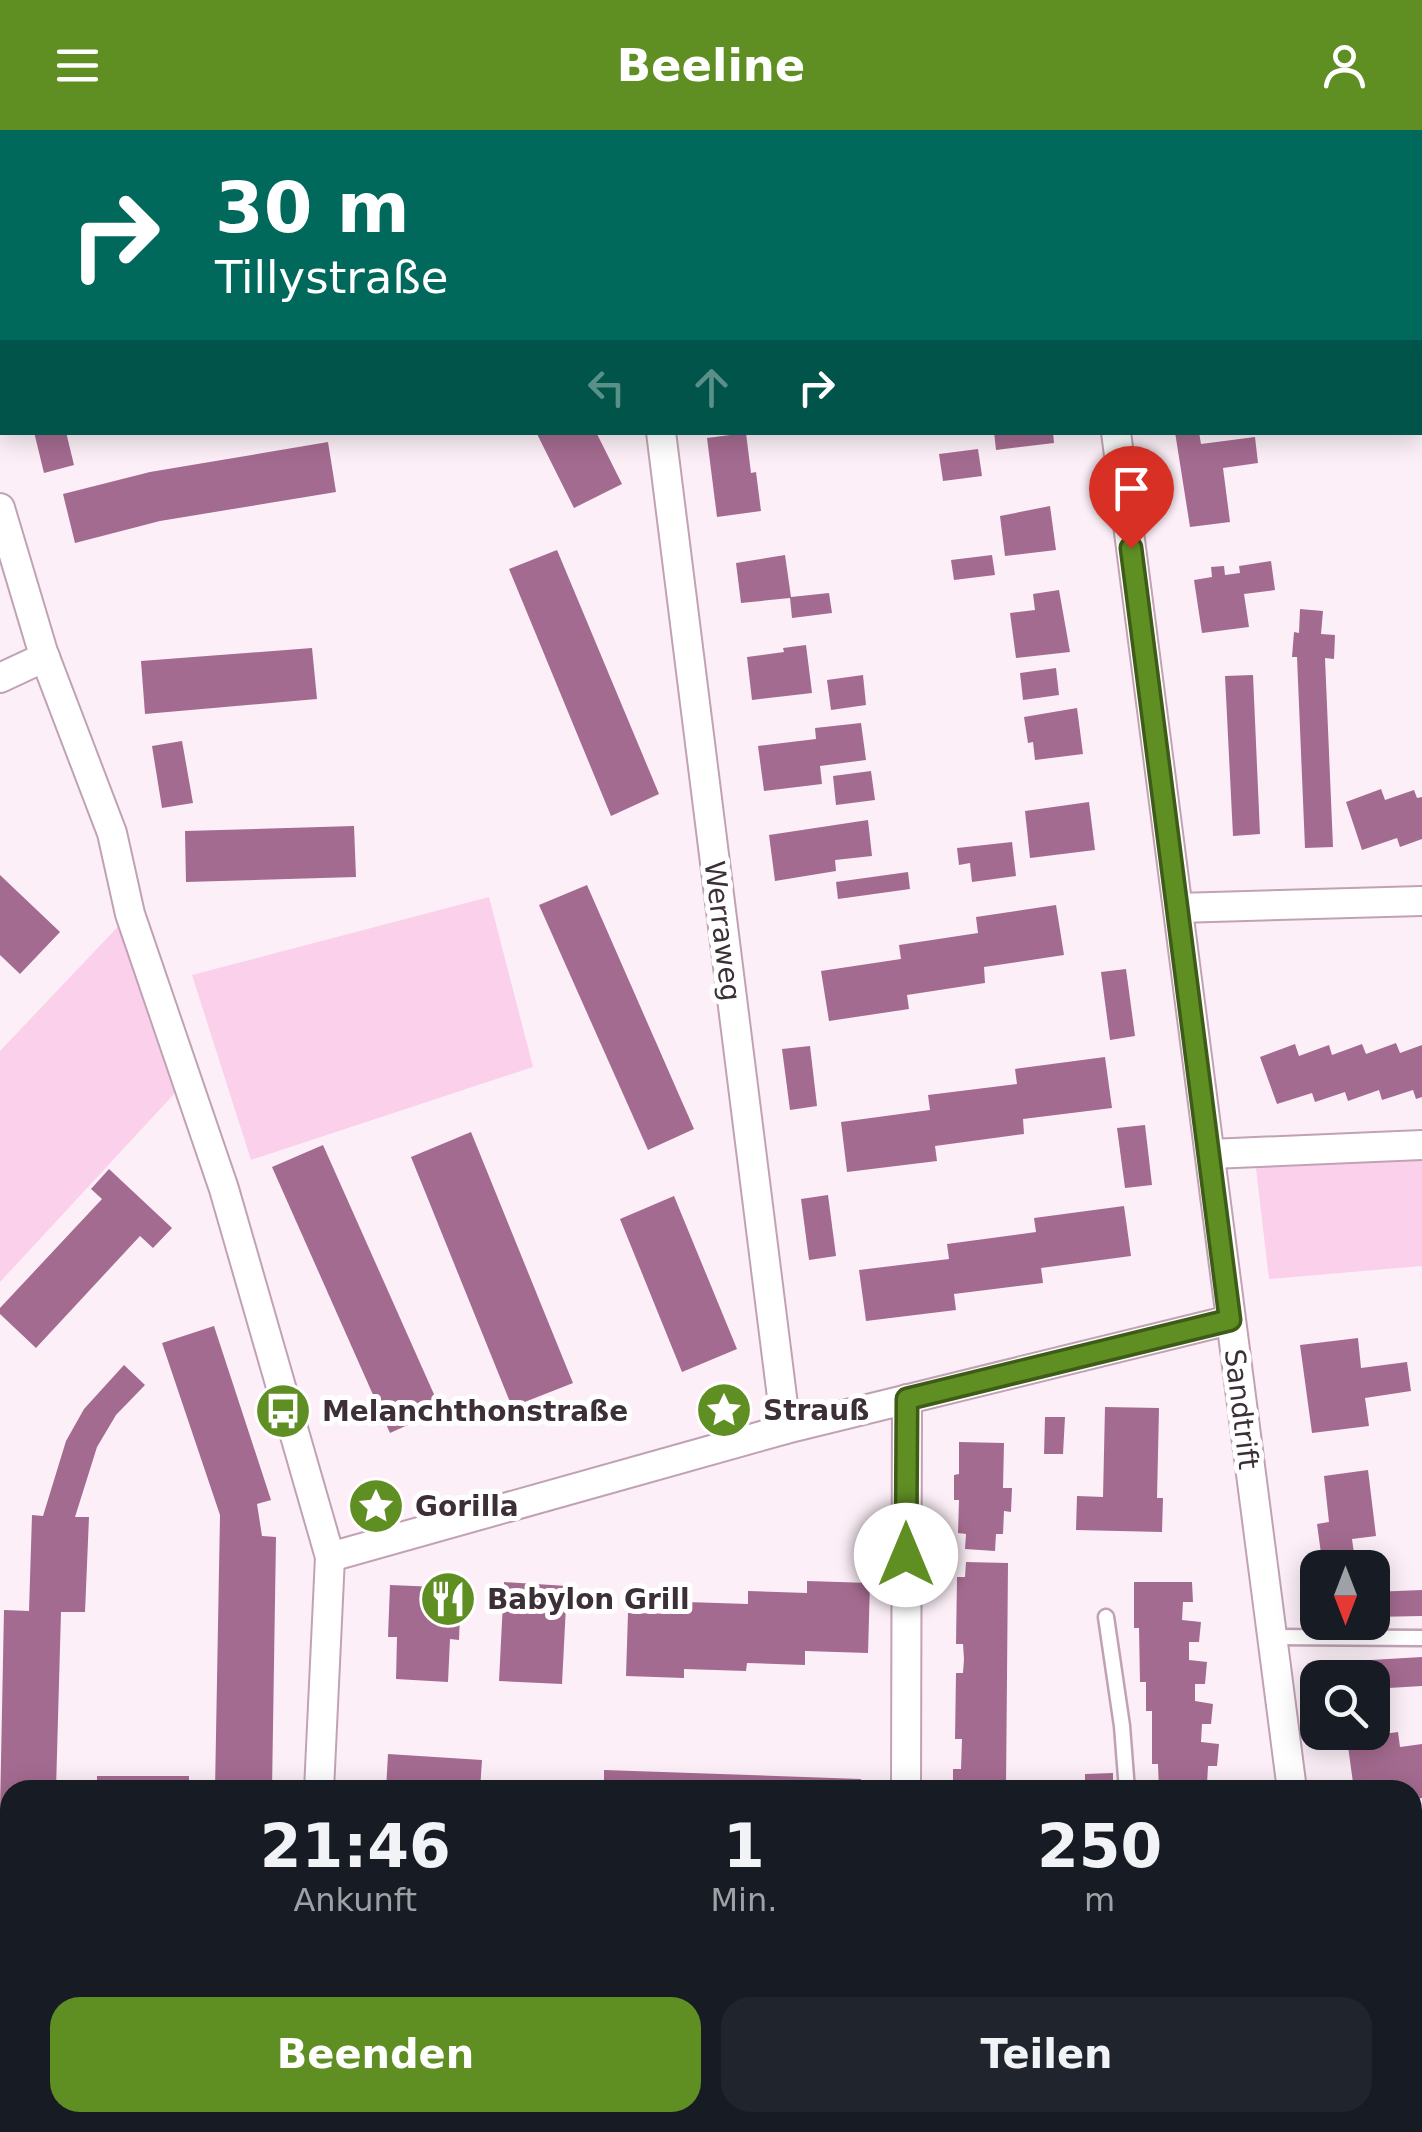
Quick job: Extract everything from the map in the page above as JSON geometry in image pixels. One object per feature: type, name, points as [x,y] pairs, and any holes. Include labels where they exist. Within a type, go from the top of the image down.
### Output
[{"type":"street","name":"Werraweg","points":[[661,435],[786,1429]]},
{"type":"street","name":"Sandtrift","points":[[1116,435],[1291,1780]]},
{"type":"street","points":[[0,508],[45,657],[112,833],[130,914],[224,1189],[330,1557],[319,1780]]},
{"type":"street","points":[[0,678],[45,657]]},
{"type":"street","points":[[1178,908],[1422,901]]},
{"type":"street","points":[[1210,1154],[1422,1145]]},
{"type":"street","points":[[330,1557],[786,1429],[1230,1320]]},
{"type":"street","points":[[906,1780],[907,1399]]},
{"type":"lane","points":[[1106,1617],[1126,1780]]},
{"type":"lane","points":[[1271,1637],[1422,1638]]},
{"type":"shaded area","points":[[489,897],[533,1067],[251,1160],[192,975]]},
{"type":"shaded area","points":[[130,914],[187,1080],[0,1282],[0,1051]]},
{"type":"shaded area","points":[[1422,1152],[1422,1266],[1269,1279],[1255,1160]]},
{"type":"building","points":[[35,435],[67,435],[74,465],[44,473]]},
{"type":"building","points":[[538,435],[598,435],[622,484],[574,508]]},
{"type":"building","points":[[746,435],[761,511],[717,517],[707,438]]},
{"type":"building","points":[[994,435],[1053,435],[1054,443],[996,450]]},
{"type":"building","points":[[1175,435],[1200,435],[1201,444],[1255,437],[1258,463],[1223,468],[1230,522],[1190,527]]},
{"type":"building","points":[[328,442],[336,492],[160,521],[75,543],[63,494],[150,472]]},
{"type":"building","points":[[978,449],[982,476],[943,481],[939,454]]},
{"type":"building","points":[[1050,506],[1056,550],[1005,556],[1000,516]]},
{"type":"building","points":[[557,550],[659,794],[611,816],[509,569]]},
{"type":"building","points":[[785,555],[791,597],[829,593],[832,613],[792,618],[790,598],[741,603],[736,563]]},
{"type":"building","points":[[992,555],[995,575],[954,580],[951,560]]},
{"type":"building","points":[[1271,561],[1275,590],[1244,594],[1249,627],[1202,633],[1194,580],[1212,577],[1211,567],[1224,566],[1225,575],[1240,573],[1239,566]]},
{"type":"building","points":[[1059,590],[1070,652],[1016,658],[1010,613],[1035,610],[1033,594]]},
{"type":"building","points":[[1300,609],[1323,611],[1321,634],[1335,635],[1334,659],[1325,658],[1333,847],[1305,848],[1297,657],[1292,657]]},
{"type":"building","points":[[806,645],[812,693],[752,700],[747,657]]},
{"type":"building","points":[[312,648],[317,699],[145,714],[141,661]]},
{"type":"building","points":[[1056,668],[1059,695],[1023,700],[1020,673]]},
{"type":"building","points":[[863,675],[866,705],[831,710],[827,680]]},
{"type":"building","points":[[1253,675],[1260,834],[1233,836],[1225,676]]},
{"type":"building","points":[[1077,708],[1083,754],[1035,760],[1024,717]]},
{"type":"building","points":[[861,723],[866,760],[820,766],[822,784],[764,791],[758,746],[816,739],[815,728]]},
{"type":"building","points":[[182,741],[193,803],[162,808],[152,746]]},
{"type":"building","points":[[871,771],[875,800],[836,805],[833,776]]},
{"type":"building","points":[[1381,789],[1385,800],[1414,790],[1417,798],[1422,797],[1422,839],[1400,847],[1397,838],[1362,850],[1346,802]]},
{"type":"building","points":[[1089,802],[1095,850],[1030,858],[1025,811]]},
{"type":"building","points":[[868,820],[872,856],[835,860],[836,871],[775,881],[769,835]]},
{"type":"building","points":[[354,826],[356,877],[186,882],[185,831]]},
{"type":"building","points":[[1012,842],[1016,876],[972,882],[970,863],[959,865],[957,848]]},
{"type":"building","points":[[908,872],[910,889],[838,899],[836,882]]},
{"type":"building","points":[[0,875],[60,932],[20,974],[0,955]]},
{"type":"building","points":[[587,885],[694,1129],[648,1150],[539,905]]},
{"type":"building","points":[[1056,905],[1064,955],[984,967],[985,983],[907,995],[909,1009],[829,1021],[821,971],[901,959],[899,945],[978,933],[976,917]]},
{"type":"building","points":[[1126,969],[1135,1036],[1110,1040],[1101,972]]},
{"type":"building","points":[[1396,1043],[1400,1053],[1422,1045],[1422,1097],[1416,1099],[1413,1090],[1382,1100],[1379,1090],[1348,1101],[1345,1092],[1315,1102],[1312,1093],[1277,1104],[1260,1057],[1295,1044],[1299,1056],[1329,1045],[1332,1055],[1362,1044],[1366,1054]]},
{"type":"building","points":[[810,1046],[817,1106],[790,1110],[782,1049]]},
{"type":"building","points":[[1105,1057],[1112,1108],[1023,1119],[1024,1134],[935,1146],[937,1161],[847,1172],[841,1122],[930,1110],[928,1095],[1017,1084],[1015,1069]]},
{"type":"building","points":[[1145,1125],[1152,1185],[1125,1188],[1117,1128]]},
{"type":"building","points":[[471,1132],[573,1383],[512,1407],[411,1157]]},
{"type":"building","points":[[323,1145],[441,1410],[390,1433],[272,1167]]},
{"type":"building","points":[[109,1169],[172,1228],[153,1248],[140,1236],[36,1348],[0,1314],[0,1308],[102,1199],[91,1189]]},
{"type":"building","points":[[828,1195],[836,1256],[809,1260],[801,1199]]},
{"type":"building","points":[[674,1196],[737,1349],[682,1372],[620,1219]]},
{"type":"building","points":[[1124,1206],[1131,1256],[1041,1268],[1043,1283],[954,1294],[956,1310],[866,1321],[859,1270],[949,1259],[947,1244],[1036,1232],[1034,1218]]},
{"type":"building","points":[[214,1326],[271,1500],[257,1504],[262,1536],[276,1537],[272,1780],[215,1780],[220,1515],[162,1343]]},
{"type":"building","points":[[1358,1338],[1361,1368],[1407,1362],[1411,1391],[1365,1398],[1369,1426],[1312,1433],[1300,1345]]},
{"type":"building","points":[[124,1365],[145,1385],[116,1415],[97,1447],[75,1517],[89,1517],[85,1612],[61,1612],[56,1780],[1,1780],[4,1610],[29,1611],[32,1515],[43,1516],[66,1441],[84,1409]]},
{"type":"building","points":[[1105,1407],[1159,1408],[1157,1498],[1163,1498],[1162,1532],[1076,1530],[1077,1496],[1103,1497]]},
{"type":"building","points":[[1045,1417],[1065,1417],[1063,1454],[1044,1454]]},
{"type":"building","points":[[959,1442],[1004,1443],[1003,1488],[1012,1488],[1011,1512],[1004,1511],[1003,1534],[996,1534],[995,1551],[965,1549],[966,1534],[958,1533],[959,1500],[954,1500],[954,1475],[959,1474]]},
{"type":"building","points":[[1368,1470],[1376,1536],[1352,1539],[1354,1550],[1321,1550],[1317,1524],[1329,1522],[1324,1476]]},
{"type":"building","points":[[966,1562],[1008,1563],[1006,1780],[953,1780],[953,1769],[961,1769],[962,1739],[955,1739],[956,1673],[963,1673],[964,1659],[963,1644],[956,1644],[957,1577],[965,1577]]},
{"type":"building","points":[[807,1581],[870,1583],[868,1653],[805,1651],[805,1665],[747,1663],[746,1671],[684,1669],[684,1678],[626,1676],[628,1613],[686,1614],[686,1602],[748,1604],[748,1591],[807,1593]]},
{"type":"building","points":[[504,1582],[567,1586],[562,1684],[499,1681]]},
{"type":"building","points":[[1134,1582],[1192,1582],[1193,1602],[1183,1602],[1182,1620],[1201,1622],[1199,1642],[1189,1642],[1189,1660],[1207,1662],[1205,1684],[1195,1684],[1195,1701],[1213,1704],[1211,1724],[1202,1724],[1201,1742],[1219,1744],[1217,1766],[1208,1766],[1207,1780],[1159,1780],[1158,1764],[1152,1764],[1152,1711],[1146,1711],[1146,1682],[1140,1682],[1139,1628],[1134,1628]]},
{"type":"building","points":[[390,1585],[461,1588],[459,1640],[450,1639],[448,1682],[396,1679],[397,1637],[388,1637]]},
{"type":"building","points":[[1422,1590],[1422,1616],[1390,1617],[1390,1591]]},
{"type":"building","points":[[1422,1657],[1422,1686],[1390,1688],[1390,1660],[1371,1660]]},
{"type":"building","points":[[1398,1732],[1400,1747],[1422,1744],[1422,1780],[1353,1780],[1349,1750],[1390,1750],[1390,1733]]},
{"type":"building","points":[[388,1754],[482,1760],[481,1780],[387,1780]]},
{"type":"building","points":[[604,1770],[861,1779],[861,1780],[604,1780]]},
{"type":"building","points":[[1113,1773],[1113,1780],[1085,1780],[1085,1774]]},
{"type":"building","points":[[97,1776],[189,1776],[189,1780],[97,1780]]},
{"type":"place","name":"Strauß","points":[[724,1410]]},
{"type":"place","name":"Melanchthonstraße","points":[[283,1411]]},
{"type":"place","name":"Gorilla","points":[[376,1506]]},
{"type":"place","name":"Babylon Grill","points":[[448,1599]]},
{"type":"route","points":[[906,1555],[907,1399],[1230,1320],[1131,548]]}]
